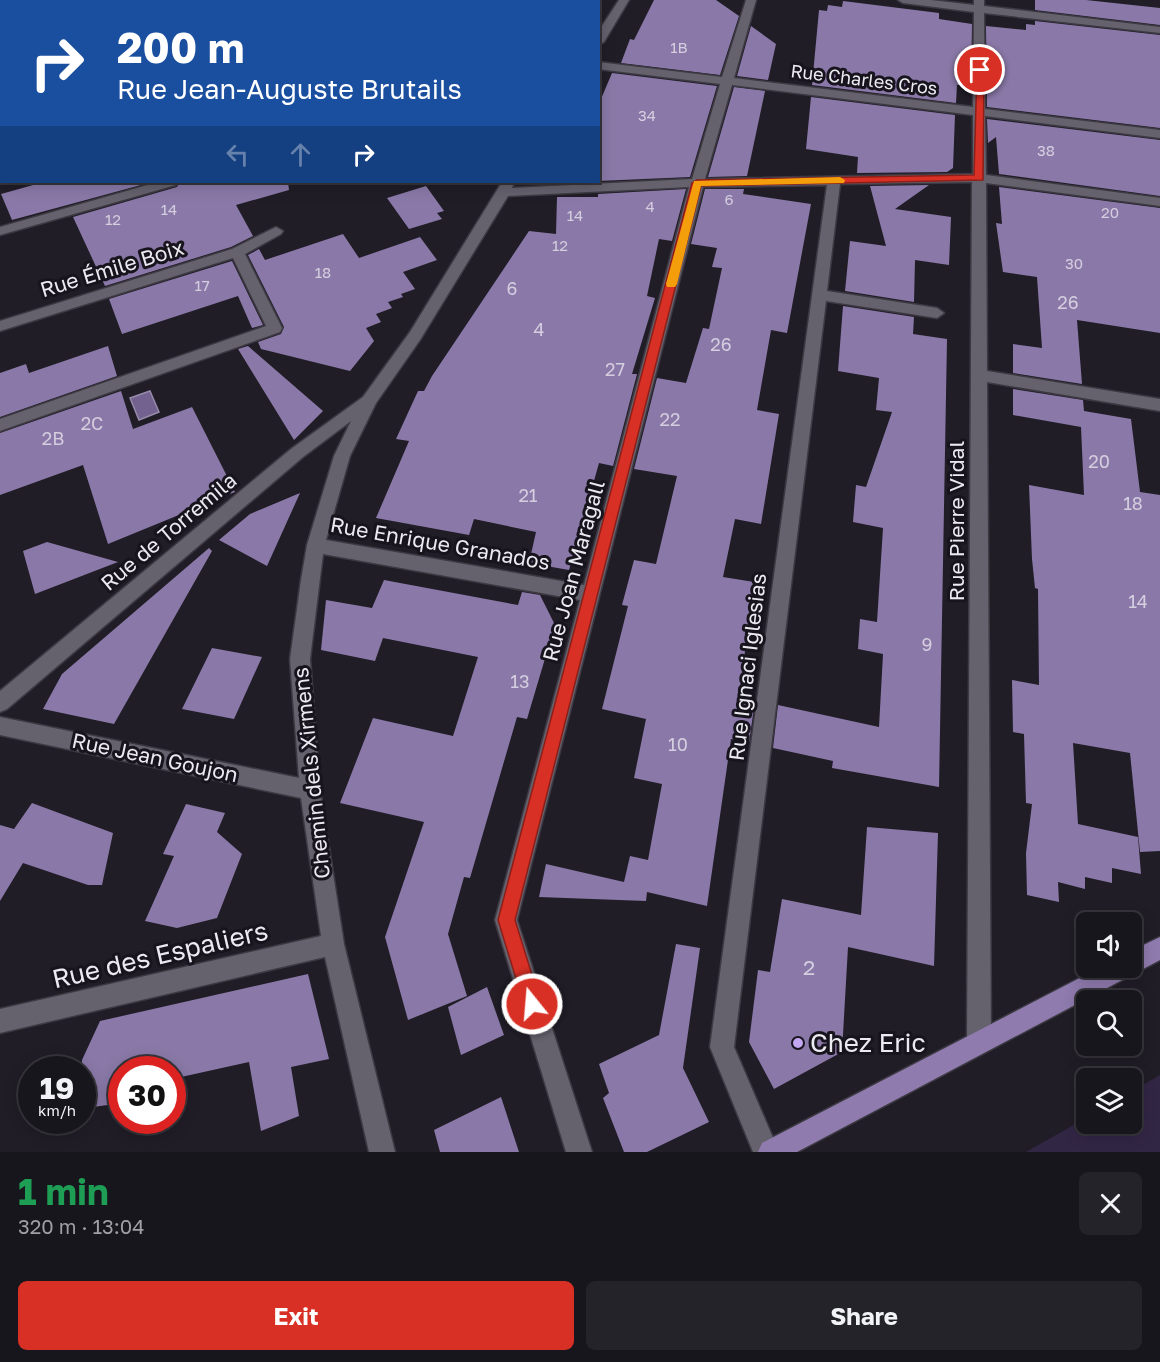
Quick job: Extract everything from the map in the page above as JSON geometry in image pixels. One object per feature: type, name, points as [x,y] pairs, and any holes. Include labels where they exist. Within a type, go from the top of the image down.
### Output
[{"type":"main road","points":[[1142,957],[1160,948]]},
{"type":"main road","points":[[771,1152],[1103,978]]},
{"type":"street","points":[[600,39],[624,0]]},
{"type":"street","name":"Rue Joan Maragall","points":[[579,1152],[506,920],[697,183],[751,0]]},
{"type":"street","points":[[903,0],[979,4],[1160,30]]},
{"type":"street","name":"Rue Pierre Vidal","points":[[979,4],[979,1042]]},
{"type":"street","name":"Rue Charles Cros","points":[[600,65],[1160,134]]},
{"type":"street","points":[[369,400],[415,336],[506,187],[979,178],[1160,202]]},
{"type":"street","name":"Rue Ignaci Iglesias","points":[[766,1152],[722,1047],[834,181]]},
{"type":"street","points":[[0,231],[168,183]]},
{"type":"street","name":"Rue Émile Boix","points":[[0,326],[237,252],[276,231]]},
{"type":"street","points":[[0,425],[275,328],[237,252]]},
{"type":"street","points":[[818,295],[937,314]]},
{"type":"street","points":[[980,375],[1160,405]]},
{"type":"street","name":"Chemin dels Xirmens","points":[[369,400],[342,456],[316,545],[300,658],[310,790],[333,944],[382,1152]]},
{"type":"street","name":"Rue de Torremila","points":[[0,703],[297,453],[369,400]]},
{"type":"street","name":"Rue Enrique Granados","points":[[316,545],[592,594]]},
{"type":"street","name":"Rue Jean Goujon","points":[[0,726],[310,790]]},
{"type":"street","name":"Rue des Espaliers","points":[[0,1021],[333,944]]},
{"type":"shaded area","points":[[150,391],[159,412],[139,420],[130,398]]},
{"type":"shaded area","points":[[1160,1075],[1160,1152],[1026,1152],[1076,1124],[1076,1134],[1142,1134],[1142,1086]]},
{"type":"building","points":[[654,0],[716,0],[739,16],[720,75],[621,63],[630,39],[634,40]]},
{"type":"building","points":[[1035,0],[1086,0],[1160,8],[1160,25],[1035,10]]},
{"type":"building","points":[[843,1],[939,13],[939,19],[972,24],[971,84],[957,85],[956,103],[812,85],[819,10],[827,11],[828,5],[842,7]]},
{"type":"building","points":[[1035,21],[1160,35],[1160,128],[987,107],[986,26],[1026,30],[1026,24],[1035,25]]},
{"type":"building","points":[[751,26],[776,44],[768,80],[737,76]]},
{"type":"building","points":[[612,73],[717,86],[690,177],[600,181],[600,101]]},
{"type":"building","points":[[734,87],[765,91],[747,176],[708,177]]},
{"type":"building","points":[[811,97],[955,115],[953,168],[947,172],[857,173],[858,157],[806,149]]},
{"type":"building","points":[[987,119],[1160,140],[1160,196],[999,174],[996,137],[988,143]]},
{"type":"building","points":[[40,183],[148,183],[12,220],[1,194]]},
{"type":"building","points":[[179,183],[288,183],[289,190],[236,205],[253,236],[231,247],[105,286],[73,217],[177,187]]},
{"type":"building","points":[[929,185],[895,209],[951,217],[949,265],[915,260],[914,302],[845,291],[850,241],[886,246],[870,186]]},
{"type":"building","points":[[426,186],[444,211],[437,213],[442,219],[409,229],[387,198]]},
{"type":"building","points":[[999,187],[1160,208],[1160,333],[1077,320],[1082,384],[1013,373],[1013,344],[1042,348],[1037,277],[1003,272],[996,223],[1002,224]]},
{"type":"building","points":[[686,189],[672,241],[659,239],[647,296],[655,298],[632,374],[637,374],[613,466],[599,463],[569,570],[529,563],[536,532],[474,519],[469,535],[376,518],[409,441],[396,439],[418,391],[424,391],[529,231],[556,234],[557,197],[598,197],[598,194]]},
{"type":"building","points":[[705,189],[744,189],[743,194],[811,204],[787,333],[771,330],[757,410],[779,414],[761,524],[735,519],[723,577],[754,582],[739,697],[755,700],[749,743],[731,739],[707,906],[647,892],[646,901],[539,897],[546,864],[624,882],[630,856],[648,860],[662,784],[634,778],[646,719],[602,709],[628,606],[622,605],[634,560],[656,564],[677,476],[634,469],[657,378],[686,383],[703,328],[709,329],[722,268],[712,267],[717,248],[691,244]]},
{"type":"building","points":[[343,234],[359,258],[420,237],[437,260],[403,272],[415,289],[401,294],[403,297],[388,302],[392,308],[376,314],[381,322],[366,328],[374,341],[350,371],[261,349],[258,342],[281,334],[284,327],[248,255],[259,249],[265,260]]},
{"type":"building","points":[[232,261],[263,325],[252,328],[238,296],[122,334],[109,299]]},
{"type":"building","points":[[843,306],[914,317],[913,334],[947,339],[939,787],[832,768],[833,761],[773,748],[778,705],[879,727],[883,654],[858,649],[860,619],[877,622],[883,528],[853,522],[856,485],[866,487],[892,412],[876,410],[879,378],[838,371]]},
{"type":"building","points":[[108,346],[117,376],[0,417],[0,373],[26,364],[29,373]]},
{"type":"building","points":[[248,346],[323,411],[294,440],[238,349]]},
{"type":"building","points":[[1013,389],[1083,400],[1084,411],[1131,419],[1140,492],[1160,495],[1160,851],[1140,852],[1130,753],[1073,743],[1078,824],[1138,837],[1141,874],[1112,868],[1112,883],[1085,877],[1085,889],[1058,882],[1059,902],[1027,895],[1026,853],[1032,804],[1026,803],[1024,734],[1013,732],[1012,680],[1039,685],[1038,589],[1035,588],[1032,559],[1029,485],[1084,495],[1081,427],[1013,415]]},
{"type":"building","points":[[121,391],[133,429],[192,407],[235,492],[108,544],[83,465],[0,495],[0,433]]},
{"type":"building","points":[[300,493],[267,566],[219,540],[250,514]]},
{"type":"building","points":[[47,542],[118,562],[35,594],[23,551]]},
{"type":"building","points":[[209,548],[212,551],[114,724],[43,709],[62,674]]},
{"type":"building","points":[[384,580],[518,605],[522,592],[540,595],[555,625],[527,719],[517,717],[470,878],[464,877],[448,934],[467,996],[408,1020],[385,937],[424,822],[340,803],[373,718],[453,736],[478,657],[383,638],[375,661],[321,650],[326,600],[372,608]]},
{"type":"building","points":[[212,648],[262,657],[234,719],[182,709]]},
{"type":"building","points":[[32,803],[113,833],[102,885],[88,885],[23,863],[0,901],[0,825],[14,829]]},
{"type":"building","points":[[186,804],[225,813],[217,832],[242,854],[217,918],[177,928],[145,921],[174,856],[163,854]]},
{"type":"building","points":[[867,827],[938,833],[934,966],[848,947],[842,1052],[774,1089],[749,1042],[758,970],[770,972],[782,899],[861,915]]},
{"type":"building","points":[[676,944],[700,948],[683,1068],[709,1122],[647,1152],[624,1152],[603,1098],[609,1093],[599,1064],[659,1035]]},
{"type":"building","points":[[308,974],[329,1059],[291,1067],[299,1116],[261,1131],[249,1062],[186,1076],[186,1056],[108,1056],[108,1105],[96,1107],[96,1056],[84,1056],[100,1021]]},
{"type":"building","points":[[487,987],[504,1035],[461,1055],[448,1007]]},
{"type":"building","points":[[501,1097],[519,1152],[440,1152],[434,1130]]},
{"type":"slow traffic","points":[[671,284],[697,183],[840,180]]},
{"type":"place","name":"Chez Eric","points":[[798,1043]]},
{"type":"route","points":[[532,1004],[506,920],[697,183],[979,178],[980,70]]}]
